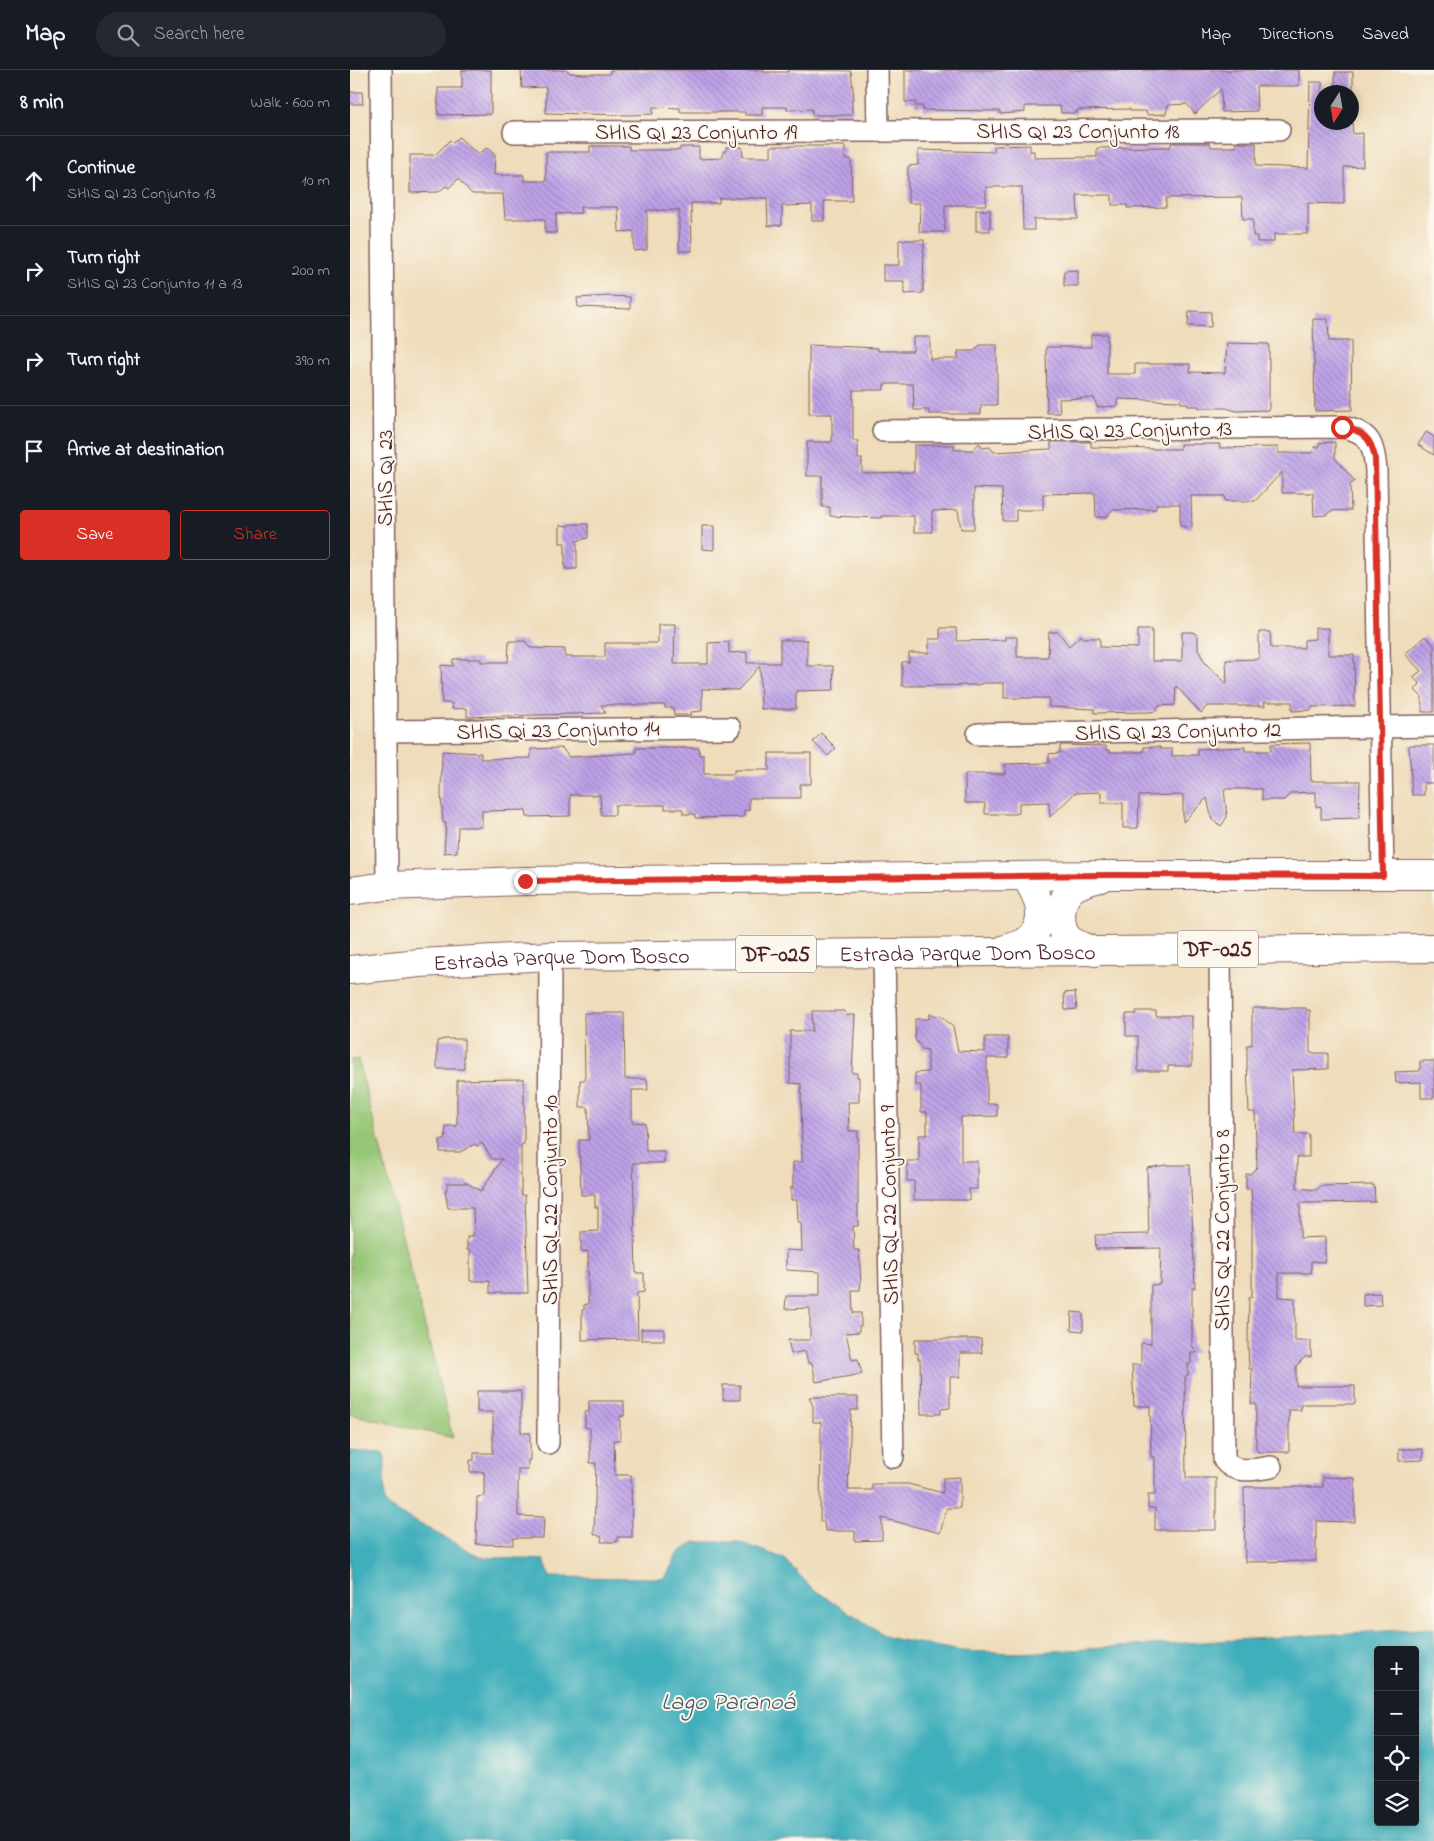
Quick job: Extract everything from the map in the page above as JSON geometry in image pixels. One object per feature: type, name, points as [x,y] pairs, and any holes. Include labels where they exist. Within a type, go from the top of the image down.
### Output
[{"type":"main road","points":[[350,891],[387,886],[525,881],[1111,875],[1434,875]]},
{"type":"main road","points":[[1096,952],[1071,941],[1063,932],[1061,917],[1063,902],[1069,892],[1078,886],[1111,875]]},
{"type":"main road","points":[[1002,951],[1027,941],[1035,932],[1040,918],[1036,893],[1025,876]]},
{"type":"main road","name":"Estrada Parque Dom Bosco","points":[[350,970],[420,963],[550,956],[1434,948]]},
{"type":"street","name":"SHIS QI 23","points":[[381,70],[387,886]]},
{"type":"street","points":[[877,70],[878,131]]},
{"type":"street","name":"SHIS QI 23 Conjunto 18","points":[[878,131],[1279,130]]},
{"type":"street","name":"SHIS QI 23 Conjunto 19","points":[[514,132],[878,131]]},
{"type":"street","name":"SHIS QI 23 Conjunto 13","points":[[883,431],[1342,427],[1357,429],[1366,435],[1371,443],[1376,471],[1379,726]]},
{"type":"street","points":[[1379,726],[1383,876]]},
{"type":"street","name":"SHIS QI 23 Conjunto 12","points":[[978,734],[1434,726]]},
{"type":"street","name":"SHIS Qi 23 Conjunto 14","points":[[386,731],[730,728]]},
{"type":"street","name":"SHIS QL 22 Conjunto 8","points":[[1220,949],[1224,1460],[1228,1465],[1244,1470],[1271,1467]]},
{"type":"street","name":"SHIS QL 22 Conjunto 9","points":[[884,952],[893,1457]]},
{"type":"street","name":"SHIS QL 22 Conjunto 10","points":[[548,1443],[550,956]]},
{"type":"green space","points":[[358,1059],[453,1438],[350,1414],[350,1060]]},
{"type":"water","name":"Lago Paranoá","points":[[350,1450],[382,1452],[385,1457],[384,1501],[387,1506],[480,1557],[544,1560],[550,1577],[663,1578],[667,1575],[677,1554],[695,1542],[738,1542],[783,1558],[813,1589],[889,1638],[962,1651],[1019,1653],[1434,1628],[1434,1841],[350,1841]]},
{"type":"building","points":[[462,70],[491,70],[491,114],[438,115],[438,88],[462,88]]},
{"type":"building","points":[[521,70],[566,70],[570,73],[583,74],[610,74],[610,70],[851,71],[854,98],[852,98],[852,115],[812,115],[812,109],[787,110],[787,107],[762,107],[762,115],[745,115],[745,112],[680,112],[680,108],[653,107],[653,114],[546,113],[546,87],[522,88]]},
{"type":"building","points":[[905,70],[1299,70],[1299,86],[1256,86],[1257,111],[1222,112],[1221,89],[1195,114],[1187,104],[1168,105],[1166,114],[1147,115],[1146,111],[1130,111],[1130,109],[1077,110],[1077,113],[1061,113],[1060,106],[1025,106],[1025,112],[1000,114],[1000,111],[923,110],[923,106],[915,106],[915,102],[905,102]]},
{"type":"building","points":[[1335,72],[1353,72],[1353,85],[1335,85]]},
{"type":"building","points":[[1310,82],[1322,82],[1322,85],[1314,85],[1314,130],[1353,130],[1353,134],[1363,133],[1363,166],[1344,167],[1344,204],[1308,203],[1308,234],[1274,234],[1274,242],[1257,242],[1257,236],[1253,236],[1253,219],[1243,219],[1242,197],[1166,198],[1166,207],[1127,208],[1127,205],[1112,205],[1112,195],[1077,195],[1078,219],[1034,219],[1034,230],[1023,230],[1022,187],[986,187],[986,205],[945,205],[945,232],[919,232],[920,203],[908,203],[908,166],[918,165],[918,150],[994,152],[994,146],[1030,145],[1030,151],[1034,151],[1034,158],[1097,157],[1097,148],[1171,147],[1171,143],[1210,143],[1211,147],[1236,147],[1236,143],[1256,143],[1256,166],[1308,168]]},
{"type":"building","points":[[350,92],[362,92],[363,104],[350,104]]},
{"type":"building","points":[[459,137],[477,154],[487,148],[495,155],[494,175],[524,175],[524,181],[546,181],[546,152],[590,152],[590,146],[629,146],[629,150],[680,150],[680,147],[699,147],[699,159],[723,158],[723,151],[726,151],[726,147],[742,147],[743,157],[771,157],[771,146],[845,146],[845,159],[851,159],[852,201],[824,201],[824,221],[812,221],[812,205],[782,206],[782,225],[768,226],[767,198],[719,198],[719,203],[691,203],[692,251],[679,251],[679,210],[647,210],[647,250],[634,251],[634,231],[619,232],[618,207],[580,207],[581,213],[556,214],[556,233],[545,233],[545,219],[505,219],[503,194],[472,194],[458,179],[449,188],[446,186],[438,192],[410,193],[410,155],[435,155],[450,140],[453,143]]},
{"type":"building","points":[[976,210],[990,210],[990,231],[976,231]]},
{"type":"building","points":[[899,240],[924,240],[923,293],[904,294],[904,281],[883,281],[883,265],[899,265]]},
{"type":"building","points":[[1078,270],[1078,286],[1064,286],[1064,271]]},
{"type":"building","points":[[630,297],[630,309],[578,307],[577,298]]},
{"type":"building","points":[[1189,311],[1211,312],[1211,327],[1188,326]]},
{"type":"building","points":[[1313,319],[1328,319],[1329,341],[1351,341],[1352,410],[1315,411]]},
{"type":"building","points":[[1091,334],[1107,334],[1107,374],[1135,374],[1135,364],[1190,364],[1190,372],[1225,373],[1227,343],[1269,344],[1269,410],[1236,411],[1226,408],[1188,406],[1187,403],[1181,403],[1181,401],[1118,399],[1118,406],[1097,407],[1094,398],[1059,399],[1060,413],[1047,413],[1046,347],[1091,347]]},
{"type":"building","points":[[913,337],[930,337],[930,359],[958,359],[958,351],[974,351],[980,345],[997,345],[997,405],[981,405],[981,414],[929,414],[929,410],[914,410],[913,384],[884,384],[884,390],[853,390],[853,441],[858,441],[858,459],[862,459],[862,473],[914,472],[914,445],[954,445],[954,450],[973,450],[979,443],[983,448],[990,447],[994,452],[1051,449],[1051,442],[1091,442],[1091,447],[1154,449],[1180,449],[1180,444],[1220,444],[1219,448],[1278,447],[1278,453],[1313,453],[1314,447],[1319,447],[1319,443],[1335,442],[1335,458],[1355,481],[1350,485],[1351,510],[1331,511],[1326,515],[1314,516],[1313,493],[1282,493],[1282,472],[1255,501],[1225,501],[1225,496],[1191,496],[1192,528],[1180,526],[1180,504],[1156,504],[1156,509],[1112,510],[1107,517],[1096,517],[1095,493],[1043,494],[1043,510],[1016,510],[1016,521],[1003,521],[1002,489],[974,488],[974,529],[961,529],[958,510],[932,511],[932,532],[914,532],[914,516],[881,516],[881,518],[830,516],[830,507],[822,507],[822,476],[807,476],[807,442],[832,442],[832,414],[809,414],[809,345],[878,348],[878,351],[913,351]]},
{"type":"building","points":[[1426,432],[1434,437],[1434,455],[1418,445]]},
{"type":"building","points":[[570,524],[588,524],[588,538],[577,541],[577,569],[565,569],[565,543],[560,543],[560,525],[570,526]]},
{"type":"building","points":[[702,526],[714,526],[714,550],[702,549]]},
{"type":"building","points":[[658,624],[675,624],[674,664],[708,664],[708,643],[729,642],[729,653],[747,652],[747,663],[780,663],[780,640],[807,640],[807,666],[833,666],[834,690],[796,691],[796,709],[761,709],[760,666],[738,690],[702,689],[702,711],[691,712],[691,715],[674,715],[673,708],[665,708],[665,705],[601,705],[606,713],[467,717],[467,708],[452,709],[452,703],[442,703],[441,665],[453,666],[453,659],[481,659],[481,662],[508,662],[509,641],[525,641],[530,648],[565,649],[565,657],[605,657],[605,643],[658,643]]},
{"type":"building","points":[[940,628],[956,628],[957,641],[1005,640],[1005,637],[1017,637],[1017,657],[1048,657],[1049,632],[1058,632],[1069,646],[1081,635],[1083,638],[1100,638],[1100,647],[1138,648],[1138,629],[1152,629],[1152,661],[1182,661],[1182,632],[1193,632],[1198,636],[1198,650],[1206,664],[1227,684],[1226,660],[1259,659],[1259,632],[1270,632],[1271,648],[1304,648],[1304,640],[1315,639],[1315,628],[1328,628],[1328,655],[1354,655],[1355,706],[1311,707],[1311,710],[1292,711],[1292,702],[1264,702],[1265,706],[1207,706],[1201,713],[1176,686],[1175,705],[1159,706],[1156,711],[1150,712],[1094,713],[1094,709],[1049,707],[1049,698],[1004,698],[1004,683],[902,686],[902,662],[909,662],[909,653],[929,653],[929,639],[940,639]]},
{"type":"building","points":[[1425,636],[1434,645],[1434,712],[1422,712],[1422,697],[1415,690],[1420,684],[1413,677],[1421,671],[1405,654]]},
{"type":"building","points":[[821,733],[836,748],[828,756],[813,742]]},
{"type":"building","points":[[1310,743],[1311,781],[1360,781],[1359,818],[1321,819],[1321,806],[1316,807],[1316,792],[1291,793],[1284,800],[1262,800],[1262,789],[1224,789],[1227,817],[1221,826],[1212,820],[1207,798],[1183,822],[1183,795],[1139,796],[1138,828],[1123,828],[1123,803],[1101,803],[1101,792],[1075,793],[1050,817],[1049,802],[1019,803],[1019,813],[1015,814],[985,814],[985,803],[965,803],[965,774],[1005,774],[1005,764],[1049,763],[1049,754],[1060,753],[1060,745],[1106,746],[1106,750],[1110,750],[1110,752],[1144,752],[1144,747],[1160,747],[1160,749],[1172,749],[1172,756],[1198,755],[1198,749],[1245,747],[1245,751],[1271,751],[1271,744]]},
{"type":"building","points":[[1409,745],[1434,745],[1434,783],[1424,783],[1424,795],[1412,795]]},
{"type":"building","points":[[562,748],[569,757],[636,753],[636,748],[699,748],[700,755],[704,755],[704,774],[734,774],[734,770],[769,770],[769,753],[811,753],[811,784],[800,784],[800,798],[749,798],[749,811],[744,810],[744,817],[695,818],[695,814],[683,814],[683,809],[665,809],[665,805],[615,805],[615,815],[601,815],[600,795],[570,795],[570,816],[527,817],[526,810],[482,811],[482,827],[458,827],[457,852],[444,853],[446,823],[443,823],[441,794],[442,751],[481,753],[481,759],[531,758],[531,749]]},
{"type":"building","points":[[1075,992],[1077,1009],[1065,1010],[1064,993]]},
{"type":"building","points":[[1252,1008],[1306,1008],[1306,1010],[1310,1010],[1310,1053],[1328,1053],[1328,1069],[1292,1070],[1295,1134],[1309,1134],[1309,1157],[1297,1157],[1297,1188],[1317,1190],[1320,1186],[1374,1185],[1375,1202],[1300,1203],[1300,1238],[1325,1237],[1325,1258],[1324,1262],[1311,1261],[1311,1273],[1279,1273],[1279,1297],[1295,1298],[1295,1341],[1311,1341],[1311,1357],[1305,1357],[1296,1366],[1296,1386],[1355,1386],[1355,1404],[1301,1404],[1301,1410],[1289,1410],[1289,1452],[1258,1452],[1256,1449],[1256,1404],[1251,1404],[1252,1369],[1249,1369],[1248,1342],[1249,1297],[1252,1297],[1252,1202],[1251,1189],[1246,1189],[1246,1174],[1250,1174],[1257,1167],[1255,1112],[1249,1112],[1247,1065],[1247,1045],[1252,1045]]},
{"type":"building","points":[[812,1011],[845,1011],[846,1015],[855,1015],[852,1073],[857,1073],[857,1077],[859,1077],[859,1102],[848,1102],[849,1131],[858,1131],[858,1226],[853,1226],[854,1250],[859,1250],[861,1282],[860,1290],[852,1290],[853,1313],[861,1313],[861,1326],[859,1326],[859,1332],[846,1333],[852,1360],[858,1359],[862,1374],[816,1382],[812,1363],[808,1363],[805,1351],[791,1354],[788,1340],[810,1340],[810,1308],[785,1309],[786,1296],[820,1296],[820,1272],[786,1270],[786,1250],[802,1251],[801,1222],[798,1222],[797,1200],[791,1200],[793,1162],[802,1162],[801,1084],[790,1083],[790,1031],[812,1031]]},
{"type":"building","points":[[1136,1011],[1156,1011],[1156,1016],[1192,1016],[1192,1066],[1168,1066],[1168,1071],[1138,1071],[1138,1036],[1126,1036],[1126,1014],[1136,1014]]},
{"type":"building","points":[[584,1013],[624,1013],[625,1079],[647,1079],[648,1090],[632,1090],[632,1122],[645,1123],[646,1151],[664,1151],[664,1163],[633,1163],[636,1273],[644,1273],[644,1292],[637,1293],[638,1339],[582,1340],[582,1310],[584,1310],[584,1305],[588,1304],[588,1251],[581,1252],[581,1232],[598,1231],[598,1207],[595,1207],[595,1195],[581,1195],[579,1140],[589,1140],[588,1107],[580,1107],[580,1080],[585,1080]]},
{"type":"building","points":[[929,1014],[942,1017],[953,1027],[958,1051],[985,1052],[985,1037],[1008,1037],[1008,1058],[987,1058],[987,1104],[997,1104],[997,1116],[961,1117],[961,1161],[977,1161],[977,1189],[969,1189],[969,1200],[914,1200],[914,1181],[907,1181],[907,1161],[919,1161],[919,1135],[927,1135],[927,1112],[921,1112],[921,1085],[915,1085],[915,1073],[928,1072],[928,1050],[922,1049],[915,1039],[915,1019],[929,1019]]},
{"type":"building","points":[[464,1039],[464,1069],[437,1069],[437,1041]]},
{"type":"building","points":[[1420,1061],[1434,1061],[1434,1098],[1421,1098],[1421,1082],[1396,1083],[1395,1072],[1420,1071]]},
{"type":"building","points":[[524,1079],[524,1144],[521,1145],[521,1195],[525,1195],[528,1293],[490,1293],[490,1281],[470,1281],[470,1250],[467,1250],[467,1237],[472,1237],[474,1233],[473,1208],[448,1208],[445,1190],[447,1190],[447,1183],[467,1183],[481,1191],[502,1159],[492,1159],[482,1143],[477,1146],[475,1144],[460,1152],[440,1152],[440,1140],[445,1140],[446,1126],[457,1126],[457,1080]]},
{"type":"building","points":[[1166,1165],[1190,1165],[1195,1288],[1192,1288],[1192,1345],[1197,1353],[1191,1353],[1191,1364],[1188,1364],[1188,1375],[1186,1375],[1185,1379],[1186,1478],[1216,1478],[1216,1530],[1155,1530],[1155,1508],[1148,1508],[1148,1495],[1155,1495],[1155,1457],[1151,1457],[1150,1406],[1134,1406],[1132,1365],[1141,1365],[1141,1343],[1151,1344],[1151,1285],[1160,1284],[1161,1248],[1096,1249],[1095,1235],[1149,1234],[1147,1168]]},
{"type":"building","points":[[1380,1293],[1381,1305],[1363,1306],[1363,1294]]},
{"type":"building","points":[[1072,1312],[1083,1313],[1083,1331],[1071,1330]]},
{"type":"building","points":[[641,1329],[664,1329],[664,1340],[641,1340]]},
{"type":"building","points":[[915,1339],[981,1339],[982,1353],[960,1353],[960,1377],[950,1377],[950,1408],[941,1409],[941,1414],[921,1414],[920,1359],[918,1359],[918,1353],[915,1353]]},
{"type":"building","points":[[723,1385],[740,1385],[740,1400],[723,1400]]},
{"type":"building","points":[[477,1391],[521,1391],[521,1433],[530,1433],[530,1460],[528,1460],[528,1469],[518,1469],[518,1516],[544,1517],[543,1538],[513,1538],[513,1545],[476,1544],[477,1497],[484,1496],[484,1472],[470,1472],[470,1460],[474,1460],[474,1453],[493,1453],[493,1412],[477,1412]]},
{"type":"building","points":[[809,1397],[858,1397],[858,1410],[851,1410],[848,1490],[872,1490],[872,1484],[908,1484],[943,1493],[943,1478],[960,1477],[960,1508],[947,1508],[940,1533],[882,1518],[882,1540],[855,1541],[855,1531],[825,1531],[824,1521],[820,1522],[821,1422],[813,1422],[813,1406]]},
{"type":"building","points":[[589,1401],[624,1401],[624,1416],[620,1416],[620,1440],[614,1440],[615,1475],[631,1475],[632,1537],[617,1537],[617,1542],[601,1542],[602,1537],[594,1534],[596,1463],[590,1463],[590,1428],[585,1427],[585,1412],[589,1412]]},
{"type":"building","points":[[1399,1449],[1423,1449],[1423,1460],[1399,1461]]},
{"type":"building","points":[[1323,1477],[1355,1478],[1355,1522],[1316,1521],[1316,1561],[1245,1562],[1244,1487],[1323,1487]]},
{"type":"route","points":[[525,881],[687,881],[1111,875],[1383,876],[1375,459],[1374,450],[1366,435],[1357,429],[1342,427]]}]
